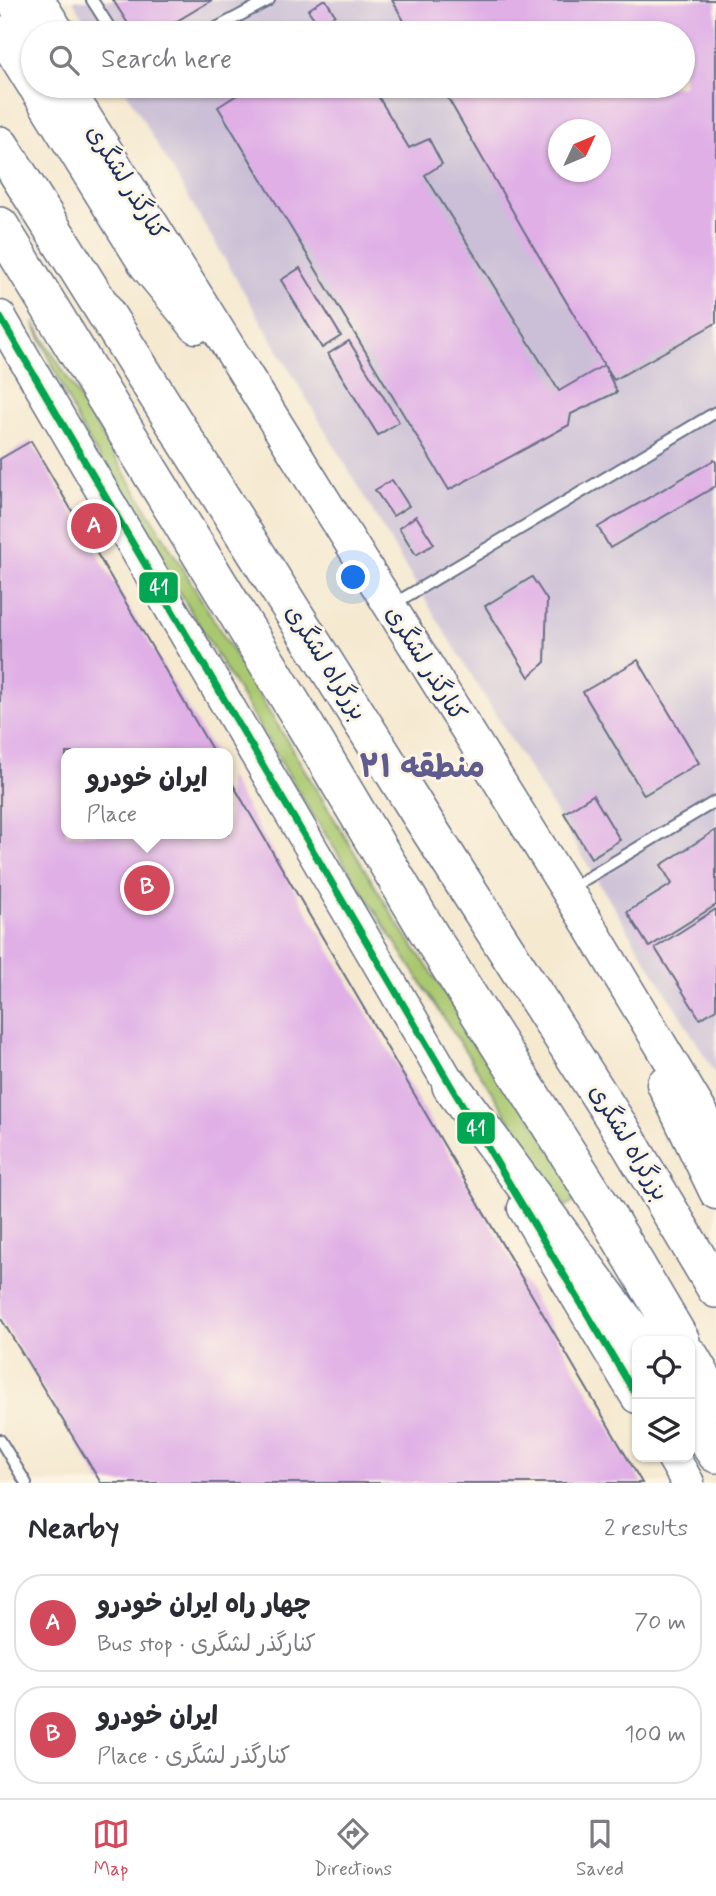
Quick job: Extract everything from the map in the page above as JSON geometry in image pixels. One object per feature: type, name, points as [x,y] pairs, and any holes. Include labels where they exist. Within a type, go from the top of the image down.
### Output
[{"type":"highway","name":"بزرگراه لشگری","points":[[0,145],[622,1131],[716,1289]]},
{"type":"highway","name":"بزرگراه لشگری","points":[[0,226],[296,710],[431,937],[608,1217],[678,1336]]},
{"type":"highway","points":[[451,1086],[636,1336]]},
{"type":"highway","points":[[695,1365],[716,1401]]},
{"type":"highway","points":[[695,1422],[716,1454]]},
{"type":"main road","points":[[12,0],[25,21]]},
{"type":"main road","points":[[38,0],[51,21]]},
{"type":"main road","points":[[0,32],[21,66]]},
{"type":"main road","points":[[41,98],[146,266],[277,425]]},
{"type":"main road","name":"کنارگذر لشگری","points":[[73,98],[567,890],[716,1137]]},
{"type":"main road","points":[[98,98],[187,241],[277,425]]},
{"type":"main road","points":[[0,317],[632,1390]]},
{"type":"main road","points":[[590,928],[716,1193]]},
{"type":"main road","points":[[676,1462],[688,1483]]},
{"type":"lane","points":[[92,0],[105,21]]},
{"type":"lane","points":[[230,21],[269,0]]},
{"type":"lane","points":[[390,607],[716,412]]},
{"type":"lane","points":[[567,890],[716,801]]},
{"type":"lane","points":[[0,1440],[26,1483]]},
{"type":"shaded area","points":[[73,0],[716,0],[716,1074],[409,573],[130,98],[695,98],[695,21],[85,21]]},
{"type":"green space","points":[[34,323],[396,921],[584,1195],[566,1207],[304,801],[79,424]]},
{"type":"building","points":[[113,0],[212,0],[177,21],[126,21]]},
{"type":"building","points":[[326,0],[335,15],[325,21],[316,21],[308,10]]},
{"type":"building","points":[[392,0],[716,0],[716,323],[614,380],[448,98],[695,98],[695,21],[404,21]]},
{"type":"building","points":[[232,98],[379,98],[409,148],[429,139],[442,164],[425,175],[559,391],[604,365],[617,392],[571,414],[569,425],[449,490],[218,107]]},
{"type":"building","points":[[300,268],[341,336],[322,348],[281,280]]},
{"type":"building","points":[[349,341],[399,422],[378,435],[328,354]]},
{"type":"building","points":[[31,441],[211,748],[61,748],[61,839],[233,839],[233,785],[642,1483],[101,1483],[0,1317],[0,459]]},
{"type":"building","points":[[714,460],[716,486],[610,548],[598,527]]},
{"type":"building","points":[[392,480],[409,506],[393,516],[375,490]]},
{"type":"building","points":[[416,516],[434,544],[416,555],[399,528]]},
{"type":"building","points":[[532,577],[547,600],[545,662],[529,677],[485,606]]},
{"type":"building","points":[[638,660],[699,763],[644,795],[583,692]]},
{"type":"building","points":[[593,795],[620,840],[591,858],[564,813]]},
{"type":"building","points":[[716,830],[716,905],[649,947],[627,912],[672,884],[661,865]]},
{"type":"building","points":[[716,909],[716,1009],[700,1019],[655,948]]},
{"type":"transit line","name":"41","points":[[0,317],[451,1086],[632,1389]]},
{"type":"place","name":"چهار راه ایران خودرو","points":[[94,526]]},
{"type":"place","name":"ایران خودرو","points":[[147,888]]},
{"type":"district","name":"منطقه ۲۱","points":[[422,768]]}]
